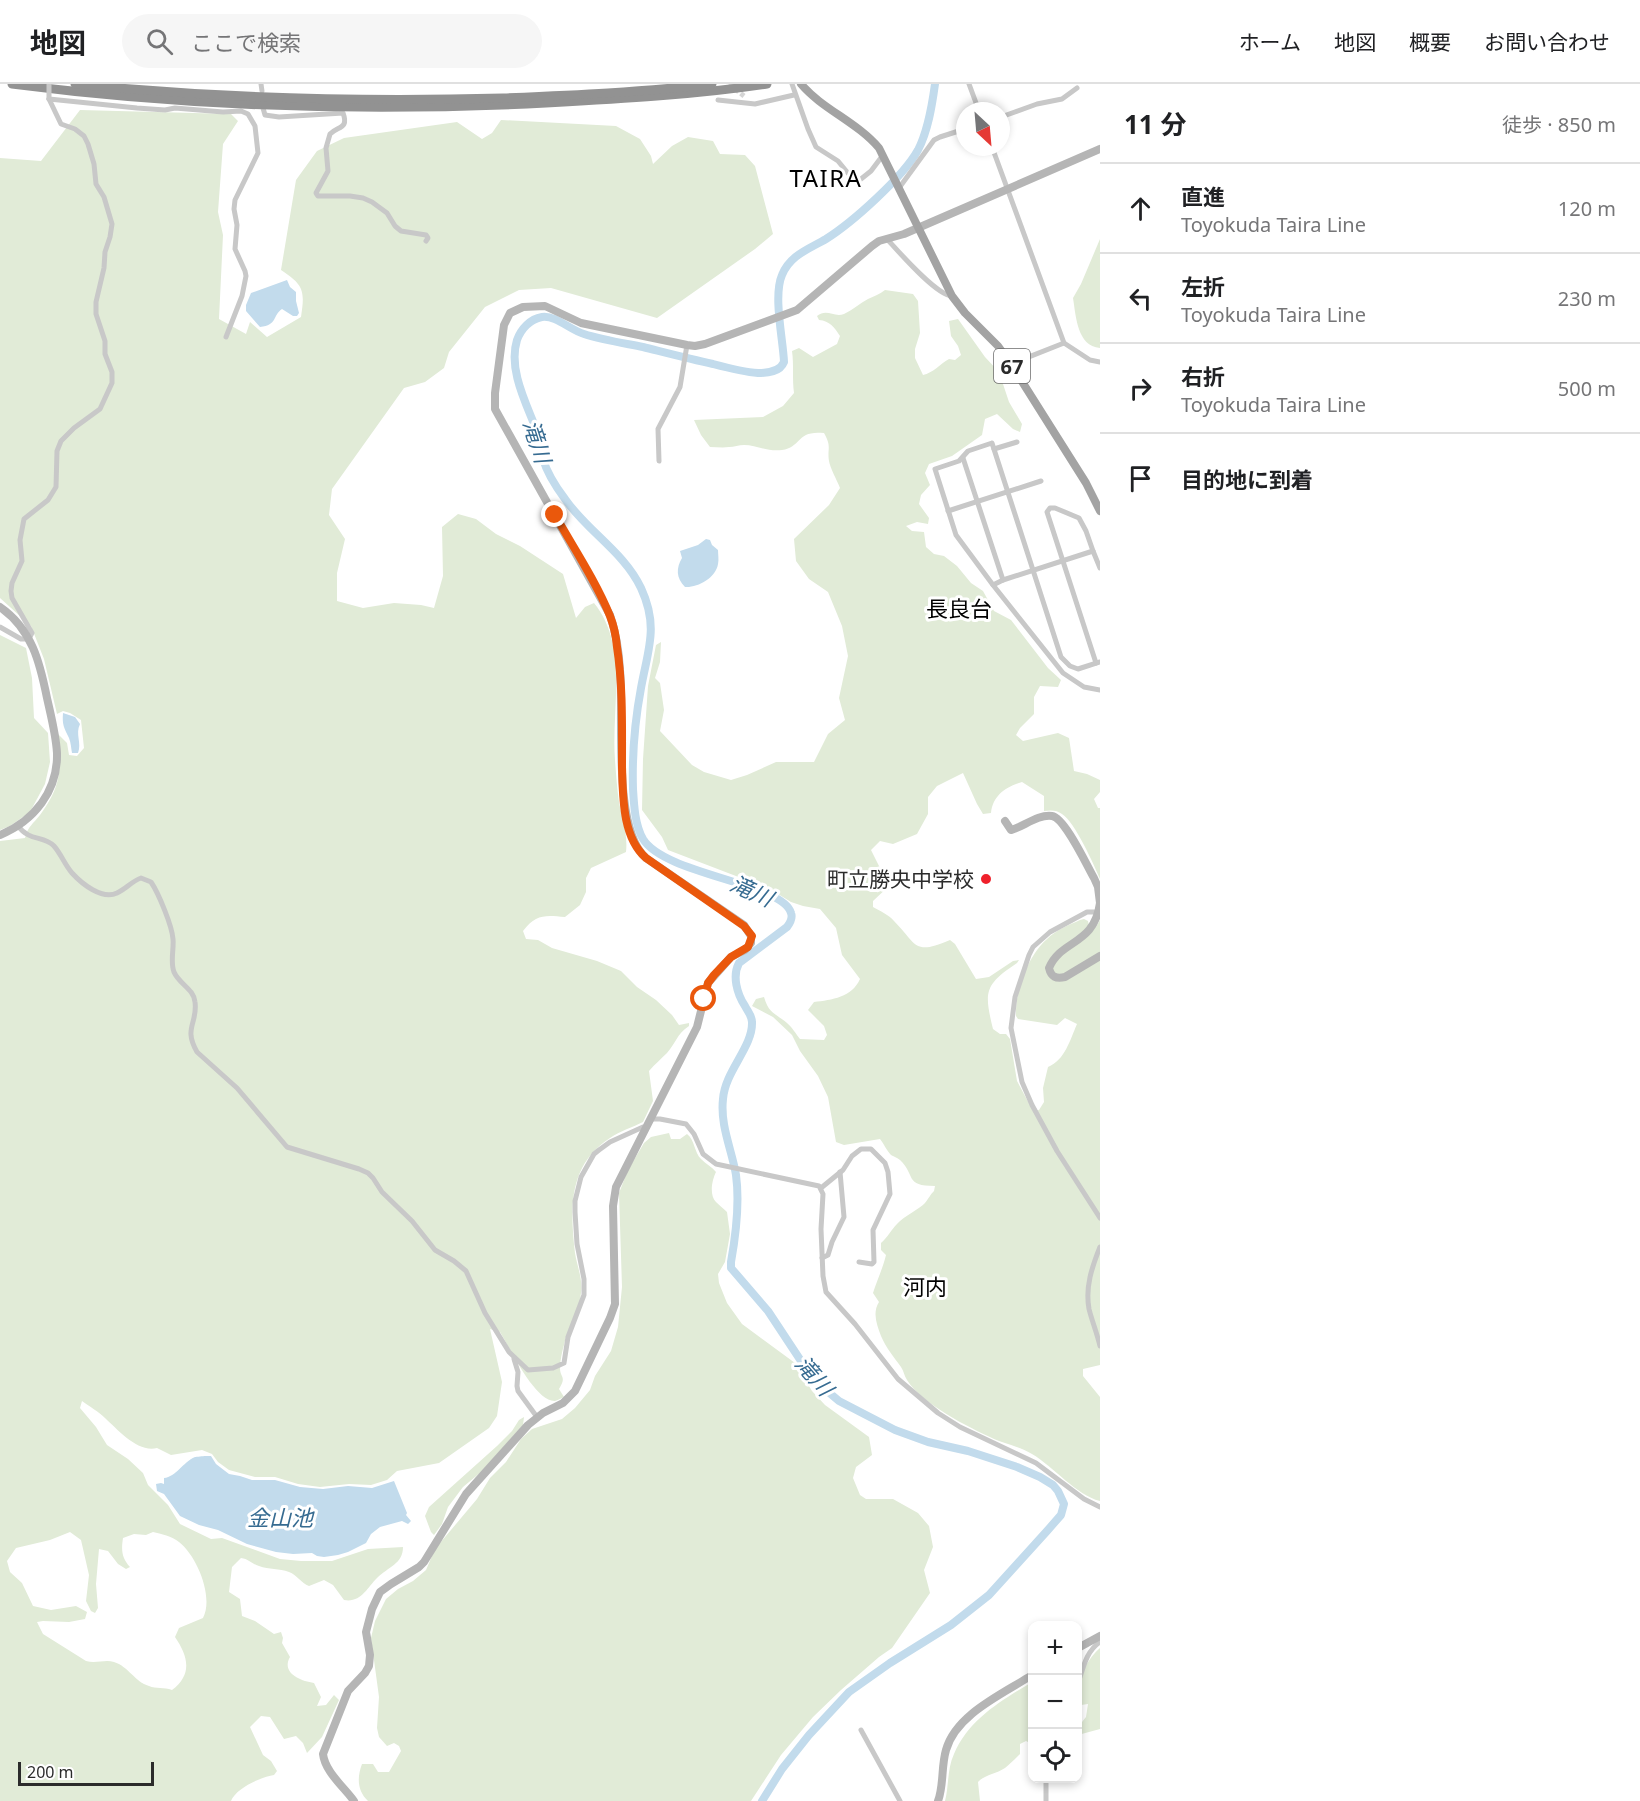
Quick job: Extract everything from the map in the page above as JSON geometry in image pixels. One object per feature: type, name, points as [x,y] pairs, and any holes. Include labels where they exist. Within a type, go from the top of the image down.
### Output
[{"type":"highway","points":[[12,84],[173,99],[306,106],[405,107],[515,105],[607,100],[767,84]]},
{"type":"highway","points":[[75,84],[239,96],[357,99],[557,96],[712,84]]},
{"type":"main road","name":"67","points":[[801,84],[871,139],[884,156],[952,296],[965,313],[998,346],[1011,364],[1086,483],[1100,511]]},
{"type":"main road","points":[[354,1801],[322,1765],[324,1750],[348,1691],[369,1666],[370,1655],[366,1632],[372,1609],[380,1593],[424,1562],[466,1494],[537,1417],[563,1403],[575,1391],[613,1312],[615,1293],[613,1206],[616,1187],[697,1027],[708,983],[731,957],[748,947],[752,936],[744,926],[646,858],[640,853],[631,836],[623,789],[620,669],[614,628],[595,586],[494,404],[504,325],[510,313],[523,307],[545,306],[580,323],[687,348],[705,344],[797,310],[872,246],[886,239],[904,234],[1100,149]]},
{"type":"main road","points":[[0,607],[14,619],[35,650],[55,735],[57,763],[52,784],[44,801],[33,815],[0,835]]},
{"type":"main road","points":[[1005,821],[1011,830],[1045,816],[1052,816],[1062,822],[1098,887],[1100,906],[1090,930],[1055,957],[1049,968],[1053,976],[1065,977],[1100,956]]},
{"type":"main road","points":[[1082,1645],[1100,1636]]},
{"type":"main road","points":[[938,1801],[946,1750],[956,1730],[974,1712],[1028,1678]]},
{"type":"street","points":[[0,627],[21,639],[29,639],[32,633],[12,598],[11,591],[12,583],[22,561],[20,540],[24,519],[48,500],[56,487],[57,451],[61,441],[74,428],[100,409],[112,383],[112,372],[105,354],[105,340],[96,314],[96,302],[112,224],[104,197],[96,184],[94,164],[88,144],[84,136],[75,129],[61,124],[49,99],[49,84]]},
{"type":"street","points":[[261,84],[262,91]]},
{"type":"street","points":[[792,84],[794,95],[816,147],[838,161],[856,183],[884,156]]},
{"type":"street","points":[[969,84],[976,102]]},
{"type":"street","points":[[1010,114],[1037,104],[1062,99],[1077,88]]},
{"type":"street","points":[[718,100],[748,104],[774,101],[794,95]]},
{"type":"street","points":[[744,96],[748,104]]},
{"type":"street","points":[[49,99],[165,110],[176,108],[223,112],[241,111],[251,118],[255,126],[258,153],[235,200],[234,209],[237,225],[236,249],[246,276],[242,296],[226,338]]},
{"type":"street","points":[[263,108],[265,114],[279,117],[343,113],[345,122],[343,127],[330,134],[326,148],[328,171],[316,193],[318,196],[350,195],[372,202],[387,213],[401,231],[426,235],[428,238],[426,241]]},
{"type":"street","points":[[898,187],[934,140],[956,132]]},
{"type":"street","points":[[995,156],[1064,343],[1090,360],[1100,362]]},
{"type":"street","points":[[886,239],[934,287],[945,296],[952,296]]},
{"type":"street","points":[[1011,364],[1064,343]]},
{"type":"street","points":[[659,461],[658,429],[680,387],[687,348]]},
{"type":"street","points":[[994,449],[1017,442]]},
{"type":"street","points":[[1100,568],[1086,531],[1078,518],[1050,508],[1047,512],[1098,662],[1078,669],[1070,666],[1061,657],[992,443],[968,451],[958,461],[935,469],[956,535],[993,585],[1063,673],[1084,687],[1100,690]]},
{"type":"street","points":[[963,458],[1003,580]]},
{"type":"street","points":[[948,511],[1041,481]]},
{"type":"street","points":[[993,585],[1092,551]]},
{"type":"street","points":[[18,826],[24,834],[51,843],[73,874],[96,891],[104,894],[117,893],[141,878],[151,882],[171,931],[175,974],[193,994],[195,1001],[190,1032],[197,1052],[237,1088],[287,1147],[359,1169],[373,1178],[381,1192],[412,1221],[435,1250],[466,1271],[485,1313],[513,1358],[518,1372],[518,1391],[537,1417]]},
{"type":"street","points":[[1100,906],[1050,932],[1033,947],[1015,997],[1011,1028],[1022,1082],[1032,1105],[1057,1151],[1100,1218]]},
{"type":"street","points":[[650,1119],[686,1124],[706,1157],[716,1164],[821,1188],[823,1194],[821,1229],[824,1287],[898,1379],[938,1413],[960,1427],[1022,1455],[1084,1499],[1100,1507]]},
{"type":"street","points":[[513,1358],[528,1370],[553,1368],[564,1363],[568,1337],[584,1295],[575,1212],[581,1177],[594,1154],[599,1150],[632,1132],[646,1128]]},
{"type":"street","points":[[821,1188],[840,1172],[856,1152],[867,1148],[874,1151],[885,1163],[890,1194],[873,1230],[874,1263],[859,1262]]},
{"type":"street","points":[[822,1258],[828,1256],[844,1217],[840,1172]]},
{"type":"street","points":[[1100,1247],[1093,1265],[1088,1290],[1089,1308],[1100,1346]]},
{"type":"street","points":[[1080,1675],[1092,1648],[1100,1642]]},
{"type":"street","points":[[861,1730],[900,1801]]},
{"type":"street","points":[[1046,1783],[1046,1801]]},
{"type":"green space","points":[[80,110],[231,114],[238,121],[223,144],[218,212],[223,235],[219,319],[246,334],[250,322],[267,337],[301,317],[303,301],[301,289],[281,270],[296,180],[317,151],[344,138],[457,122],[482,139],[492,133],[501,120],[616,126],[640,139],[651,156],[653,164],[672,146],[688,137],[713,141],[720,154],[745,155],[755,166],[773,234],[657,318],[551,288],[519,290],[485,307],[449,352],[444,368],[425,382],[404,388],[332,489],[329,515],[345,539],[337,573],[337,601],[363,608],[394,603],[434,608],[443,576],[442,527],[458,514],[476,519],[496,534],[520,546],[563,574],[576,618],[585,607],[594,603],[605,620],[615,658],[615,760],[626,852],[591,868],[586,878],[586,892],[580,905],[565,917],[541,917],[532,921],[523,931],[526,939],[538,940],[552,948],[597,961],[621,971],[637,987],[656,1000],[679,1025],[689,1023],[689,1026],[649,1071],[653,1101],[643,1122],[614,1136],[596,1149],[586,1161],[579,1175],[575,1189],[572,1220],[581,1288],[580,1300],[561,1359],[560,1371],[563,1379],[559,1389],[564,1397],[555,1401],[539,1393],[531,1384],[500,1332],[490,1329],[502,1382],[497,1416],[489,1428],[439,1463],[397,1471],[387,1480],[371,1485],[349,1484],[320,1487],[298,1484],[275,1477],[255,1477],[229,1470],[212,1454],[202,1450],[171,1455],[157,1448],[143,1447],[122,1434],[82,1401],[80,1408],[107,1445],[128,1459],[143,1473],[148,1485],[168,1505],[180,1524],[211,1539],[222,1538],[280,1559],[301,1561],[332,1561],[368,1549],[403,1547],[398,1561],[377,1578],[363,1594],[350,1600],[344,1600],[333,1585],[324,1580],[309,1586],[289,1572],[263,1567],[241,1558],[232,1567],[229,1592],[240,1599],[242,1616],[255,1621],[274,1634],[281,1632],[282,1643],[290,1657],[288,1668],[298,1678],[314,1683],[321,1697],[317,1706],[326,1705],[334,1695],[339,1700],[322,1737],[307,1753],[303,1743],[296,1736],[284,1739],[270,1717],[261,1716],[250,1727],[263,1755],[271,1761],[277,1771],[274,1775],[262,1778],[243,1788],[231,1801],[0,1801],[0,841],[25,838],[29,828],[53,795],[60,758],[58,734],[67,743],[69,755],[77,756],[84,748],[81,720],[63,711],[57,714],[44,659],[31,626],[0,598],[0,158],[41,161]],"holes":[[[70,1532],[81,1540],[89,1575],[86,1601],[91,1611],[95,1613],[98,1608],[96,1584],[99,1549],[108,1551],[118,1564],[126,1569],[130,1567],[123,1554],[123,1538],[153,1532],[176,1540],[192,1557],[205,1588],[206,1609],[203,1618],[179,1628],[175,1637],[183,1651],[186,1671],[179,1684],[172,1690],[144,1684],[114,1662],[86,1661],[43,1634],[37,1622],[69,1622],[85,1619],[87,1612],[76,1606],[51,1610],[33,1606],[22,1583],[10,1572],[7,1561],[16,1548],[50,1540]]]},
{"type":"green space","points":[[1100,239],[1100,348],[1086,342],[1082,336],[1073,298]]},
{"type":"green space","points":[[885,290],[913,294],[918,301],[920,333],[915,358],[923,375],[949,359],[955,360],[961,355],[951,336],[949,321],[958,319],[985,357],[999,372],[1009,402],[1022,424],[1020,432],[1013,429],[997,414],[985,419],[982,435],[952,456],[929,464],[925,473],[930,485],[921,495],[919,504],[929,518],[928,524],[917,522],[906,526],[912,531],[924,532],[926,547],[957,566],[971,583],[983,591],[994,611],[1011,620],[1048,668],[1061,680],[1058,687],[1040,686],[1034,697],[1034,714],[1016,735],[1023,741],[1058,733],[1069,738],[1074,771],[1100,780],[1100,792],[1094,799],[1100,808],[1100,879],[1073,826],[1062,814],[1051,810],[1044,811],[1044,796],[1022,782],[1001,793],[994,801],[991,813],[983,814],[963,773],[937,786],[928,797],[928,814],[917,834],[893,844],[880,841],[871,850],[889,886],[873,901],[873,907],[892,919],[917,945],[929,947],[950,940],[955,944],[976,979],[989,977],[1013,961],[1019,960],[993,984],[989,990],[988,1006],[993,1029],[1000,1034],[1006,1034],[1010,1039],[1017,1081],[1033,1111],[1039,1110],[1044,1102],[1043,1088],[1048,1067],[1063,1055],[1077,1024],[1065,1018],[1057,1025],[1018,1019],[1016,1006],[1020,985],[1034,955],[1054,933],[1084,919],[1088,921],[1089,926],[1096,927],[1100,920],[1100,1365],[1083,1369],[1083,1376],[1100,1397],[1100,1501],[1082,1493],[1032,1454],[983,1434],[923,1398],[907,1380],[883,1340],[876,1319],[879,1302],[873,1293],[886,1255],[881,1250],[881,1243],[900,1221],[925,1203],[935,1186],[915,1182],[905,1165],[891,1155],[880,1139],[844,1145],[836,1142],[828,1097],[818,1076],[800,1051],[792,1035],[773,1017],[752,1006],[756,999],[764,997],[770,1010],[789,1025],[800,1039],[824,1040],[827,1035],[824,1026],[808,1010],[814,1002],[847,994],[860,979],[842,955],[836,928],[820,909],[791,902],[770,889],[668,850],[662,837],[642,810],[648,686],[656,645],[661,642],[660,662],[655,678],[660,683],[664,710],[660,731],[692,765],[704,772],[731,780],[776,762],[814,762],[828,734],[845,720],[839,698],[848,656],[842,626],[828,592],[809,579],[796,561],[794,539],[829,505],[840,488],[830,464],[829,445],[824,433],[808,434],[793,446],[782,450],[744,445],[710,447],[694,420],[763,417],[783,406],[794,393],[792,351],[799,348],[813,357],[837,344],[840,336],[838,333],[831,325],[819,320],[817,316],[824,313],[844,314]]},
{"type":"green space","points":[[0,635],[26,648],[32,678],[34,718],[48,733],[50,762],[45,784],[30,812],[0,830]]},
{"type":"green space","points":[[669,1133],[671,1139],[680,1139],[687,1134],[692,1139],[699,1156],[716,1172],[712,1183],[712,1195],[727,1212],[730,1234],[725,1262],[718,1274],[727,1303],[742,1324],[795,1363],[812,1391],[825,1405],[869,1437],[872,1455],[856,1467],[853,1478],[860,1495],[866,1499],[893,1499],[918,1513],[929,1526],[933,1547],[924,1570],[930,1593],[892,1648],[841,1690],[813,1717],[781,1755],[751,1801],[368,1801],[359,1784],[362,1764],[373,1764],[378,1772],[389,1772],[401,1751],[394,1743],[387,1746],[379,1737],[377,1728],[379,1697],[371,1638],[375,1621],[386,1599],[426,1570],[435,1549],[477,1499],[490,1478],[506,1462],[521,1439],[532,1429],[562,1419],[590,1390],[595,1376],[611,1351],[618,1327],[622,1287],[619,1193],[628,1170],[644,1143],[651,1137]]},
{"type":"green space","points":[[524,1417],[523,1425],[481,1472],[463,1487],[448,1507],[442,1524],[434,1535],[425,1516],[429,1507],[497,1446]]},
{"type":"green space","points":[[1100,1648],[1100,1729],[1082,1734],[1082,1722],[1086,1717],[1088,1704],[1082,1705],[1082,1675]]},
{"type":"green space","points":[[1028,1684],[1028,1742],[1020,1744],[1020,1754],[1009,1765],[978,1782],[980,1801],[945,1801],[952,1760],[960,1742],[977,1721]]},
{"type":"water","points":[[287,280],[296,292],[299,313],[293,316],[282,309],[270,324],[260,327],[246,311],[251,293]]},
{"type":"water","points":[[706,539],[710,540],[718,550],[718,562],[714,574],[695,586],[685,587],[678,573],[682,558],[680,551],[698,545]]},
{"type":"water","points":[[63,713],[75,717],[80,724],[78,753],[72,753],[70,740],[63,724]]},
{"type":"water","name":"金山池","points":[[211,1456],[216,1464],[229,1474],[252,1480],[275,1480],[300,1487],[372,1488],[394,1481],[406,1515],[411,1521],[408,1524],[402,1521],[380,1527],[371,1534],[366,1543],[348,1552],[324,1557],[312,1553],[276,1552],[247,1544],[180,1516],[164,1494],[157,1491],[156,1484],[164,1484],[164,1478],[172,1475],[191,1459]]},
{"type":"waterway","name":"滝川","points":[[762,1801],[782,1769],[809,1735],[849,1692],[951,1625],[989,1595],[1061,1515],[1064,1504],[1053,1485],[1040,1477],[968,1451],[928,1442],[895,1430],[839,1401],[820,1385],[805,1367],[768,1311],[731,1268],[738,1197],[736,1175],[725,1128],[723,1099],[729,1079],[748,1041],[752,1022],[738,991],[737,968],[739,963],[787,927],[792,915],[783,903],[768,894],[674,862],[655,851],[640,834],[634,809],[634,738],[649,650],[650,615],[634,575],[615,552],[574,511],[549,475],[536,429],[519,386],[515,351],[517,340],[524,328],[538,318],[547,317],[591,336],[747,372],[777,370],[784,362],[778,294],[785,268],[801,253],[850,222],[911,161],[924,135],[935,84]]},
{"type":"tunnel","points":[[729,84],[744,96]]},
{"type":"place","name":"町立勝央中学校","points":[[986,879]]},
{"type":"district","name":"TAIRA","points":[[826,177]]},
{"type":"district","name":"長良台","points":[[959,608]]},
{"type":"district","name":"河内","points":[[925,1286]]},
{"type":"route","points":[[555,515],[595,586],[614,628],[620,669],[623,789],[631,836],[640,853],[646,858],[744,926],[752,936],[748,947],[723,964],[708,983],[704,999]]}]
